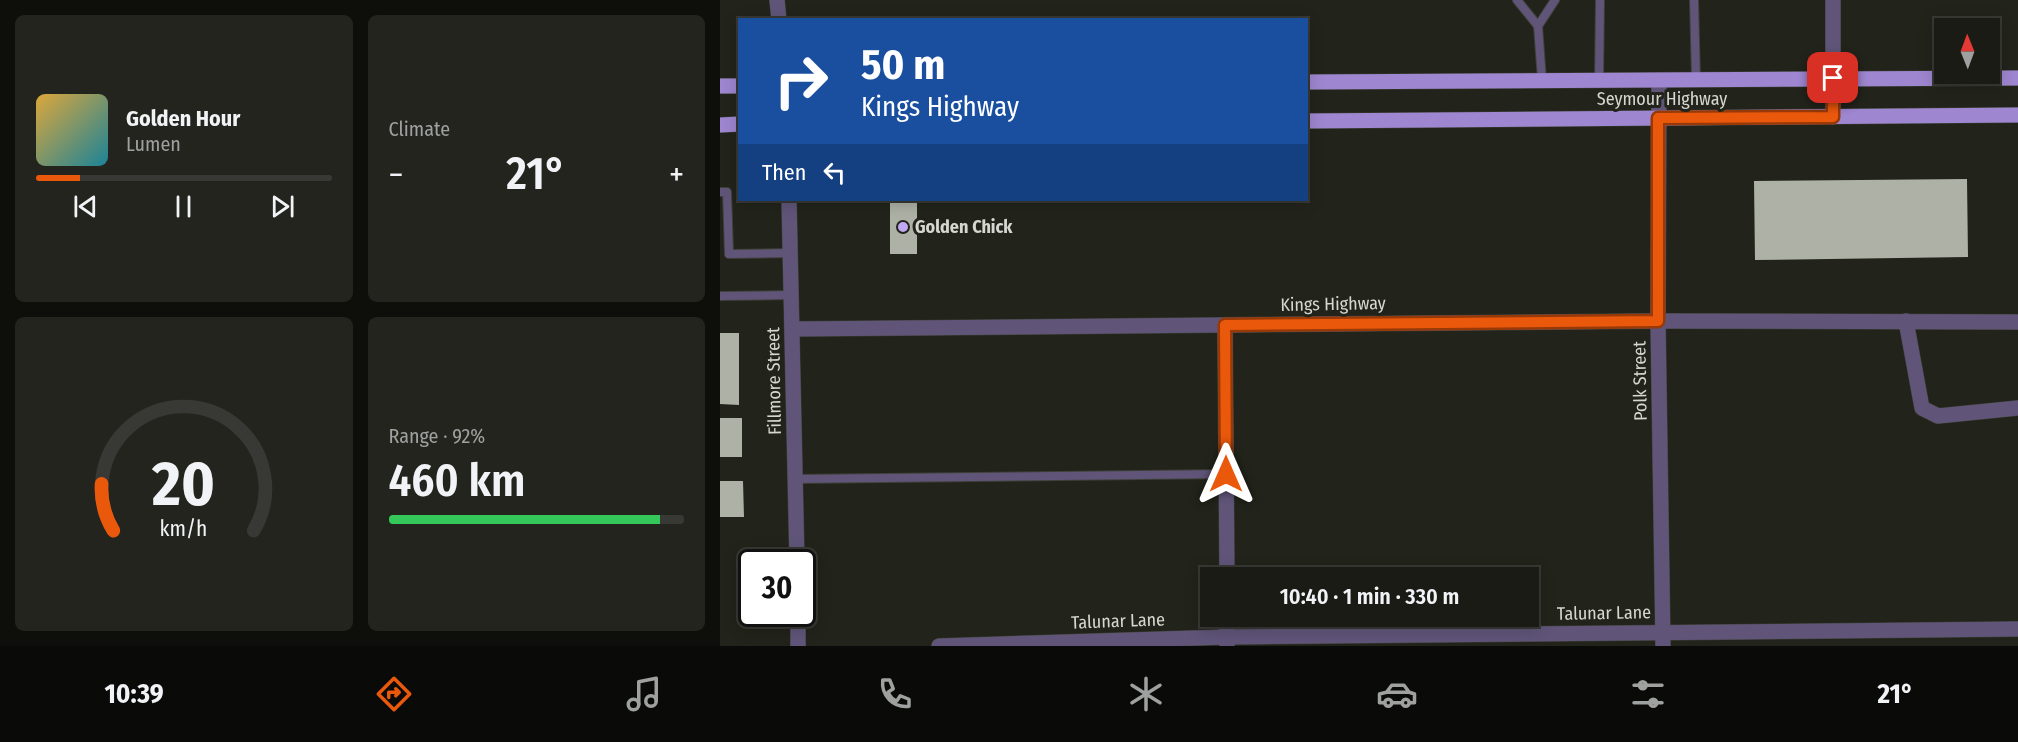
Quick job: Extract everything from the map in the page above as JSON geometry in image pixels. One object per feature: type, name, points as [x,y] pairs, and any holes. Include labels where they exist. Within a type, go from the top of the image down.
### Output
[{"type":"main road","name":"Seymour Highway","points":[[1308,82],[2018,78]]},
{"type":"main road","points":[[720,86],[738,86]]},
{"type":"main road","name":"Seymour Highway","points":[[1308,121],[2018,115]]},
{"type":"main road","points":[[720,125],[738,124]]},
{"type":"street","points":[[777,0],[779,18]]},
{"type":"street","points":[[1833,0],[1833,117]]},
{"type":"street","name":"Polk Street","points":[[1659,80],[1658,321],[1663,639]]},
{"type":"street","name":"Fillmore Street","points":[[789,201],[797,549]]},
{"type":"street","name":"Kings Highway","points":[[793,329],[1658,321],[2018,322]]},
{"type":"street","points":[[1906,321],[1922,408],[1938,417],[2018,408]]},
{"type":"street","points":[[1225,325],[1227,567]]},
{"type":"street","points":[[798,627],[798,646]]},
{"type":"street","name":"Talunar Lane","points":[[939,646],[1227,641],[1663,639],[2018,629]]},
{"type":"lane","points":[[1517,0],[1538,26],[1542,80]]},
{"type":"lane","points":[[1538,26],[1555,0]]},
{"type":"lane","points":[[1599,80],[1600,0]]},
{"type":"lane","points":[[1694,0],[1696,79]]},
{"type":"lane","points":[[720,192],[727,192],[724,251],[791,254]]},
{"type":"lane","points":[[720,296],[792,295]]},
{"type":"lane","points":[[795,479],[1226,474]]},
{"type":"building","points":[[1967,179],[1968,257],[1755,260],[1754,181]]},
{"type":"building","name":"Golden Chick","points":[[890,201],[917,201],[917,254],[890,254]]},
{"type":"building","points":[[720,333],[739,333],[739,405],[720,404]]},
{"type":"building","points":[[720,418],[742,418],[742,457],[720,457]]},
{"type":"building","points":[[720,481],[743,481],[744,517],[720,517]]},
{"type":"place","name":"Golden Chick","points":[[903,227]]},
{"type":"route","points":[[1226,474],[1225,325],[1658,321],[1658,118],[1833,117],[1833,78]]}]
